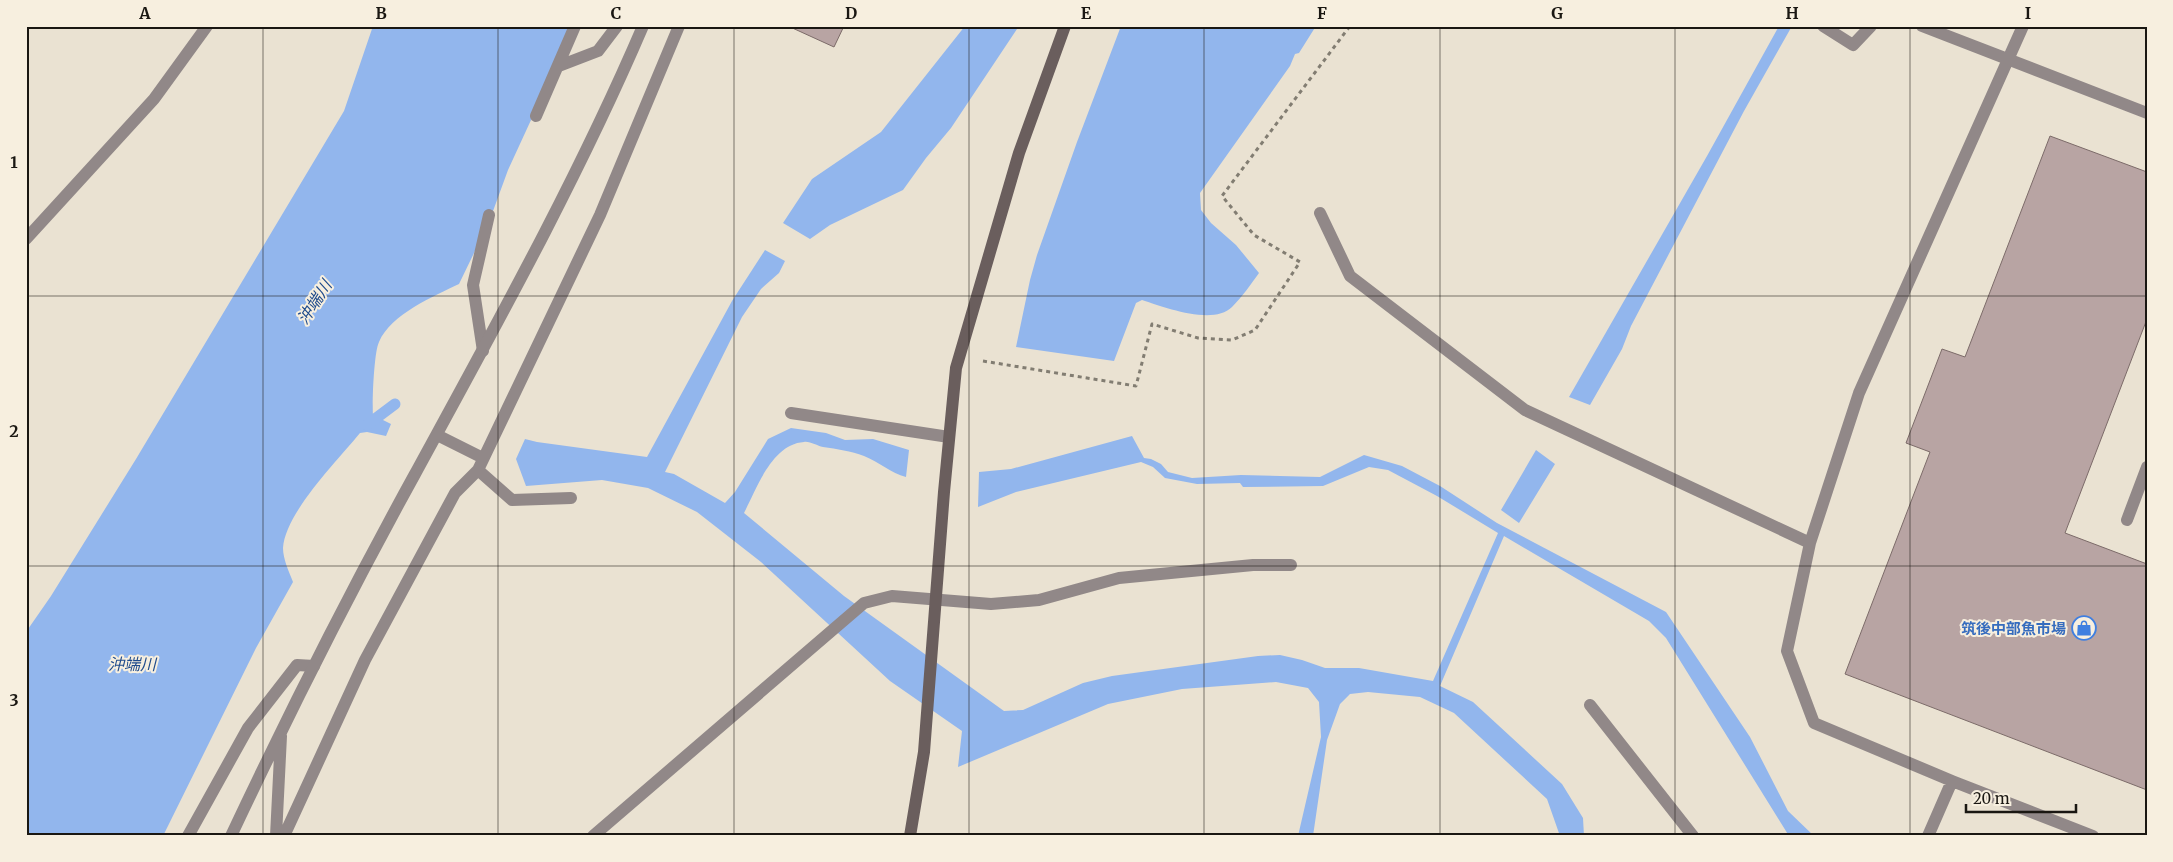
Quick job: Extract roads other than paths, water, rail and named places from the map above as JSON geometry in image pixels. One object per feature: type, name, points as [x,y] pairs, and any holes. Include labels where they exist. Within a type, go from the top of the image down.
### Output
[{"type":"street","points":[[26,239],[154,99],[207,26]]},
{"type":"street","points":[[536,116],[576,26]]},
{"type":"street","points":[[559,66],[598,50],[617,26]]},
{"type":"street","points":[[232,836],[282,728],[483,351],[610,102],[643,26]]},
{"type":"street","points":[[284,836],[365,660],[455,493],[478,470],[600,216],[679,26]]},
{"type":"street","points":[[910,836],[924,752],[935,601],[956,368],[1019,153],[1065,26]]},
{"type":"street","points":[[1824,26],[1853,45],[1871,26]]},
{"type":"street","points":[[1922,26],[2147,113]]},
{"type":"street","points":[[2023,26],[1859,393],[1810,543],[1787,651],[1814,723],[1952,781],[2093,836]]},
{"type":"street","points":[[1320,213],[1350,276],[1525,410],[1810,543]]},
{"type":"street","points":[[483,351],[473,285],[490,215]]},
{"type":"street","points":[[792,413],[949,437]]},
{"type":"street","points":[[437,435],[483,458]]},
{"type":"street","points":[[2127,520],[2147,467]]},
{"type":"street","points":[[478,470],[512,500],[571,498]]},
{"type":"street","points":[[593,836],[864,602],[892,596],[935,601],[991,604],[1020,602],[1039,600],[1119,578],[1253,565],[1291,565]]},
{"type":"street","points":[[188,836],[248,728],[297,665],[314,666]]},
{"type":"street","points":[[1590,705],[1693,836]]},
{"type":"street","points":[[276,836],[282,728]]},
{"type":"street","points":[[1928,836],[1952,781]]},
{"type":"water","name":"沖端川","points":[[373,26],[571,26],[560,57],[508,170],[489,222],[459,284],[414,307],[393,323],[379,342],[373,389],[373,415],[391,424],[386,436],[367,432],[360,433],[326,472],[302,503],[293,519],[286,534],[283,552],[293,582],[256,648],[163,836],[26,836],[26,632],[51,596],[136,459],[344,111]]},
{"type":"water","points":[[965,26],[1019,26],[951,128],[903,190],[830,225],[810,239],[783,223],[812,179],[881,132]]},
{"type":"water","points":[[1121,26],[1316,26],[1200,193],[1201,210],[1211,223],[1236,245],[1259,273],[1232,307],[1224,312],[1213,315],[1188,313],[1142,300],[1136,303],[1114,361],[1016,347],[1037,255]]},
{"type":"water","points":[[1779,26],[1792,26],[1744,111],[1631,326],[1622,349],[1590,405],[1569,397],[1707,156]]},
{"type":"water","points":[[765,250],[785,261],[779,273],[761,289],[742,317],[665,472],[674,474],[725,503],[735,492],[768,439],[791,428],[826,433],[845,440],[873,439],[909,450],[906,477],[869,458],[854,453],[806,442],[793,445],[783,450],[774,459],[760,480],[744,513],[844,596],[1004,711],[1023,710],[1083,683],[1112,676],[1258,656],[1280,655],[1325,668],[1359,668],[1433,681],[1498,533],[1437,496],[1388,470],[1369,467],[1323,486],[1243,487],[1240,483],[1197,484],[1165,478],[1153,467],[1141,462],[1016,492],[978,507],[979,472],[1011,469],[1132,436],[1144,458],[1161,464],[1168,472],[1192,478],[1241,475],[1320,477],[1364,455],[1402,466],[1440,486],[1497,523],[1666,612],[1750,737],[1788,811],[1814,836],[1789,836],[1666,638],[1649,621],[1504,536],[1440,686],[1473,702],[1562,784],[1583,818],[1584,836],[1560,836],[1547,799],[1454,713],[1420,697],[1368,692],[1350,694],[1340,704],[1327,740],[1313,836],[1298,836],[1321,737],[1319,702],[1308,688],[1276,682],[1182,689],[1108,704],[958,767],[962,731],[890,681],[761,562],[697,512],[648,488],[602,480],[526,486],[516,459],[525,439],[647,457],[732,301]]},
{"type":"water","points":[[1536,450],[1555,464],[1519,523],[1501,510]]},
{"type":"waterway","points":[[367,425],[395,404]]},
{"type":"place","name":"筑後中部魚市場","points":[[2084,628]]}]
